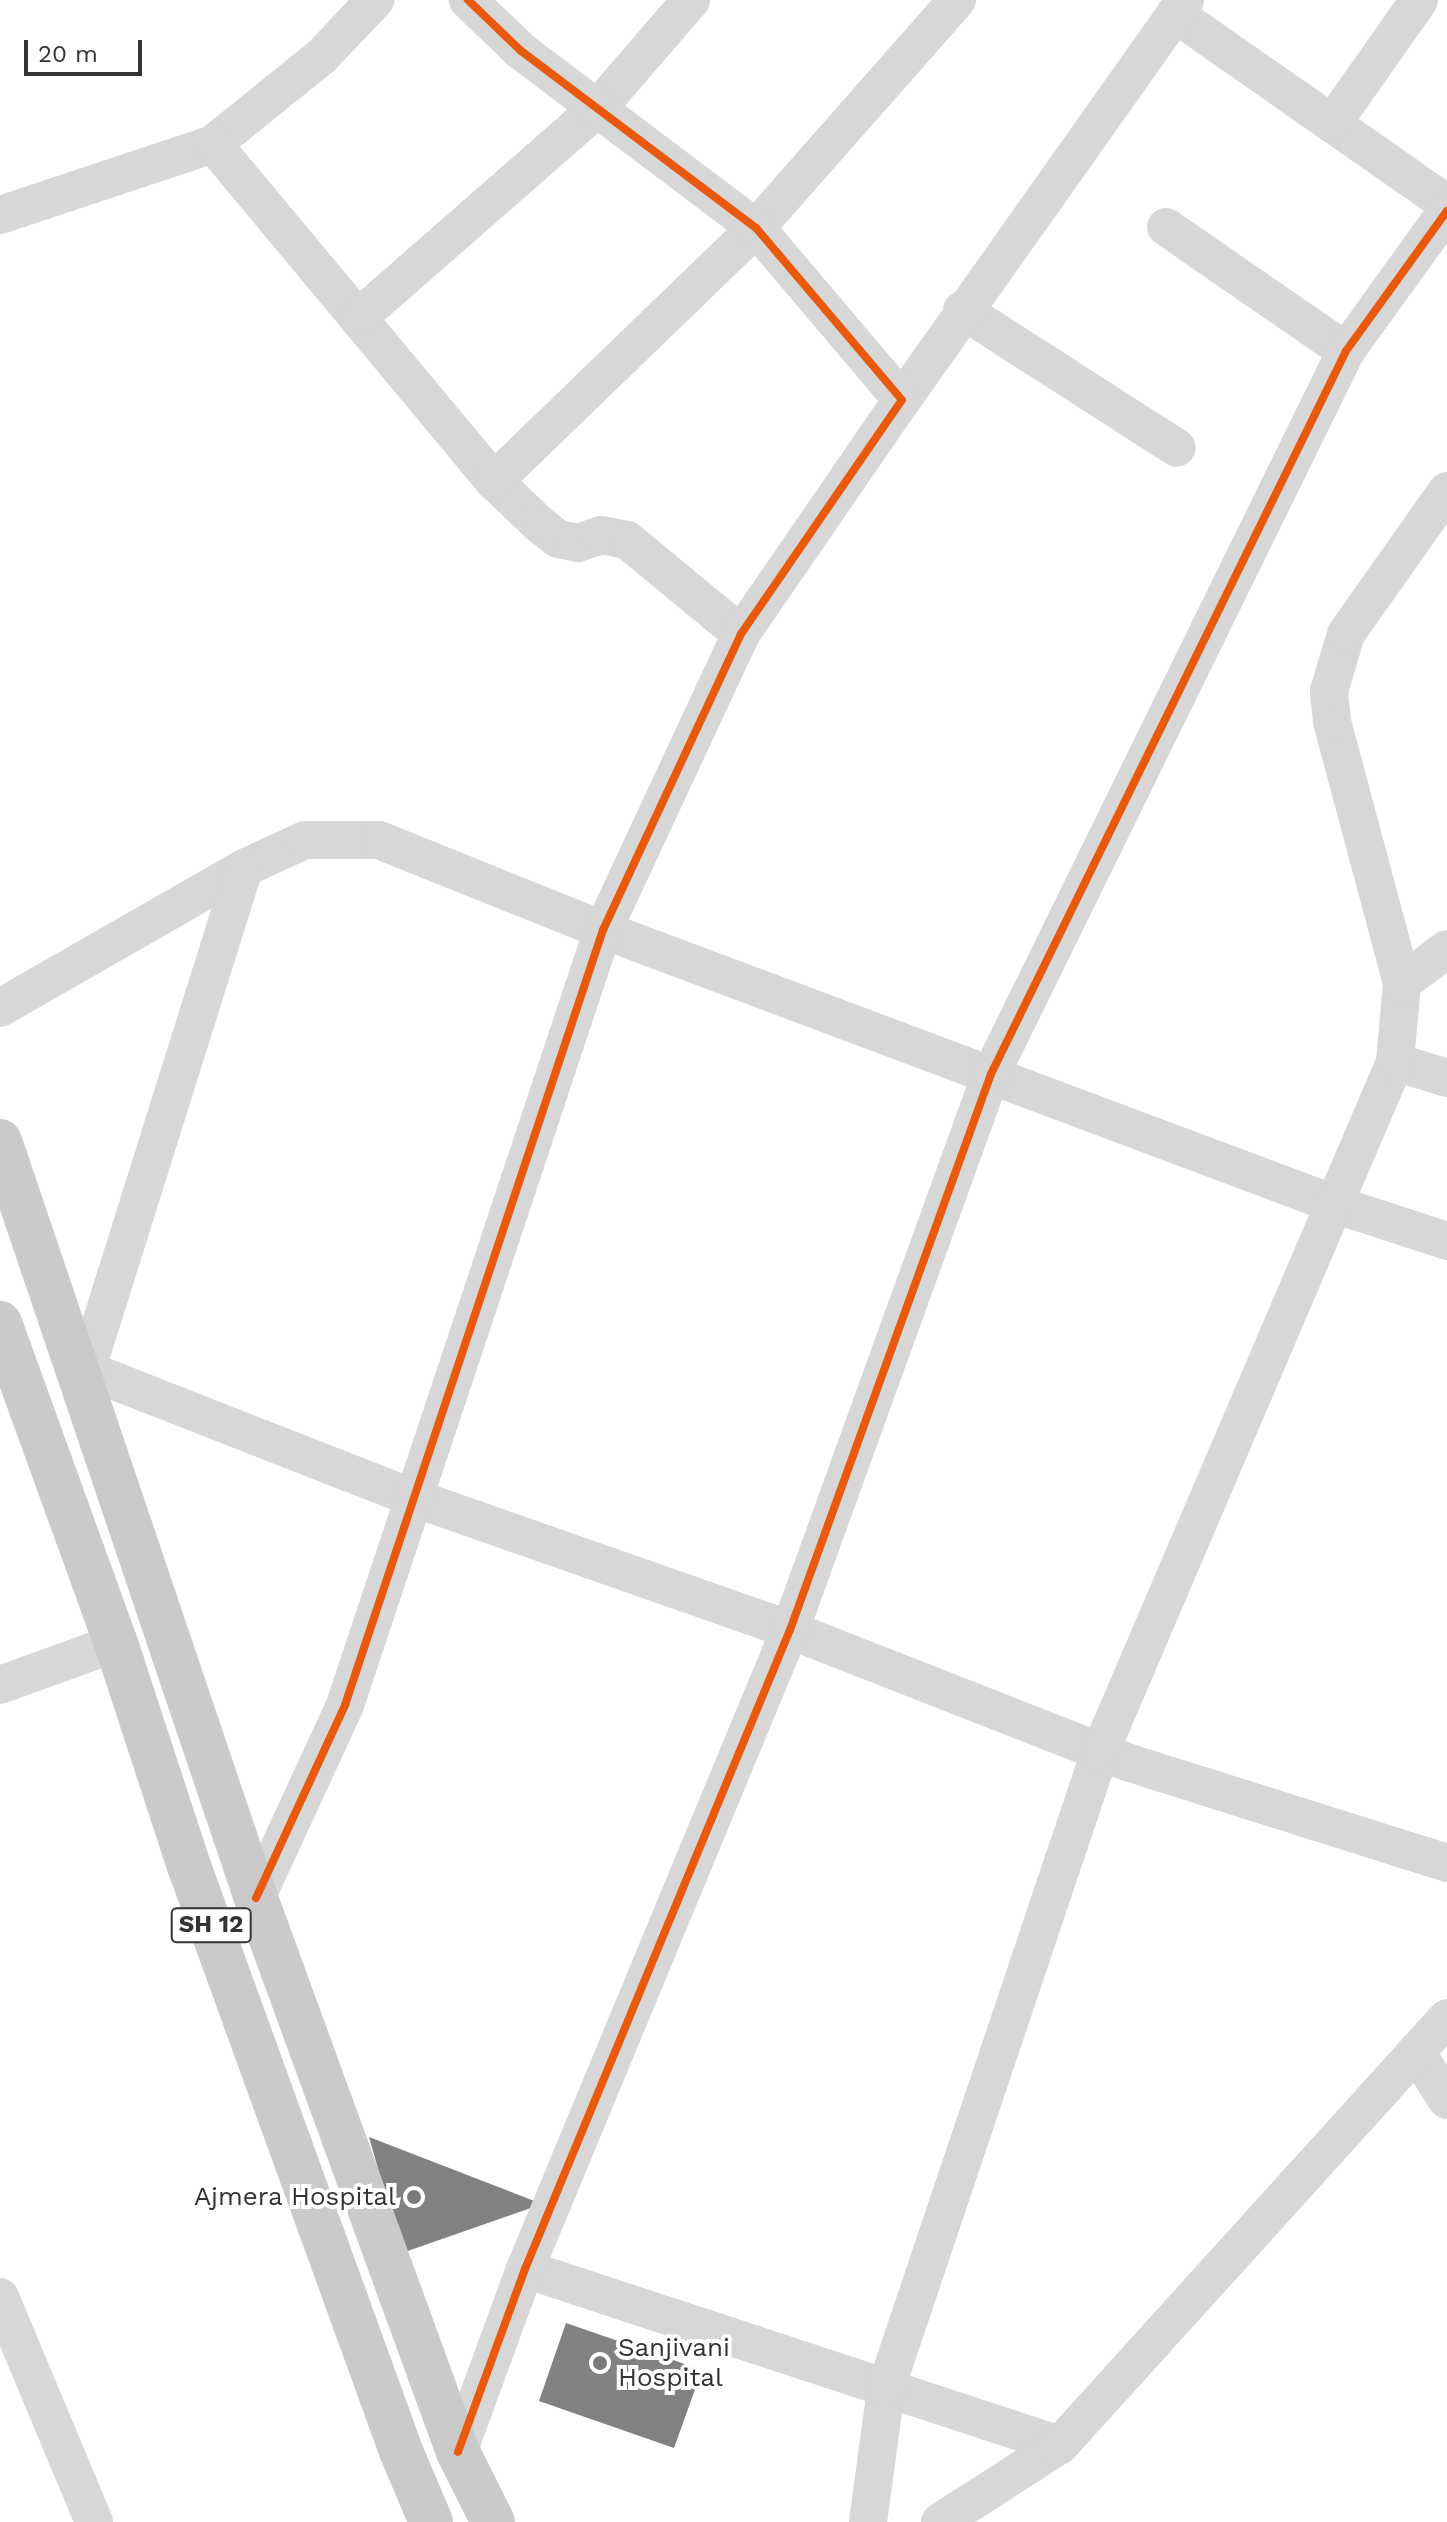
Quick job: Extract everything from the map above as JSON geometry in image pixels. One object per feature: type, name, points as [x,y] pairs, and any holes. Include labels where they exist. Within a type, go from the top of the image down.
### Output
[{"type":"main road","name":"SH 12","points":[[0,1141],[80,1368],[256,1898],[458,2452],[493,2522]]},
{"type":"main road","name":"SH 12","points":[[0,1323],[116,1643],[189,1866],[431,2522]]},
{"type":"street","points":[[0,215],[213,144],[321,57],[375,0]]},
{"type":"street","points":[[468,0],[521,51],[756,228],[902,400]]},
{"type":"street","points":[[358,318],[597,109],[691,0]]},
{"type":"street","points":[[494,481],[756,228],[957,0]]},
{"type":"street","points":[[1332,124],[1419,0]]},
{"type":"street","points":[[256,1898],[345,1705],[603,930],[741,634],[962,310],[1180,7],[1332,124],[1447,204]]},
{"type":"street","points":[[213,144],[494,481],[558,539],[578,543],[601,535],[627,540],[741,634]]},
{"type":"street","points":[[458,2452],[525,2269],[790,1630],[991,1074],[1346,351],[1447,211]]},
{"type":"street","points":[[1166,227],[1346,351]]},
{"type":"street","points":[[962,310],[1177,448]]},
{"type":"street","points":[[868,2522],[886,2388],[1100,1752],[1337,1205],[1395,1062],[1402,1020],[1402,983],[1332,721],[1329,691],[1346,634],[1447,491]]},
{"type":"street","points":[[0,1008],[244,868],[305,840],[379,840],[603,930],[1337,1205],[1447,1241]]},
{"type":"street","points":[[244,868],[80,1368],[414,1498],[790,1630],[1100,1752],[1447,1863]]},
{"type":"street","points":[[1402,983],[1447,949]]},
{"type":"street","points":[[1395,1062],[1447,1078]]},
{"type":"street","points":[[0,1685],[116,1643]]},
{"type":"street","points":[[940,2522],[1060,2445],[1447,2018]]},
{"type":"street","points":[[1416,2052],[1447,2100]]},
{"type":"street","points":[[525,2269],[1060,2445]]},
{"type":"street","points":[[0,2297],[94,2522]]},
{"type":"building","points":[[369,2137],[542,2204],[402,2253]]},
{"type":"building","points":[[566,2323],[702,2370],[674,2448],[539,2401]]},
{"type":"cycle path","points":[[256,1898],[345,1705],[603,930],[741,634],[902,400],[756,228],[521,51],[468,0]]},
{"type":"cycle path","points":[[458,2452],[525,2269],[790,1630],[991,1074],[1346,351],[1447,211]]},
{"type":"place","name":"Ajmera Hospital","points":[[414,2197]]},
{"type":"place","name":"Sanjivani Hospital","points":[[600,2363]]}]
